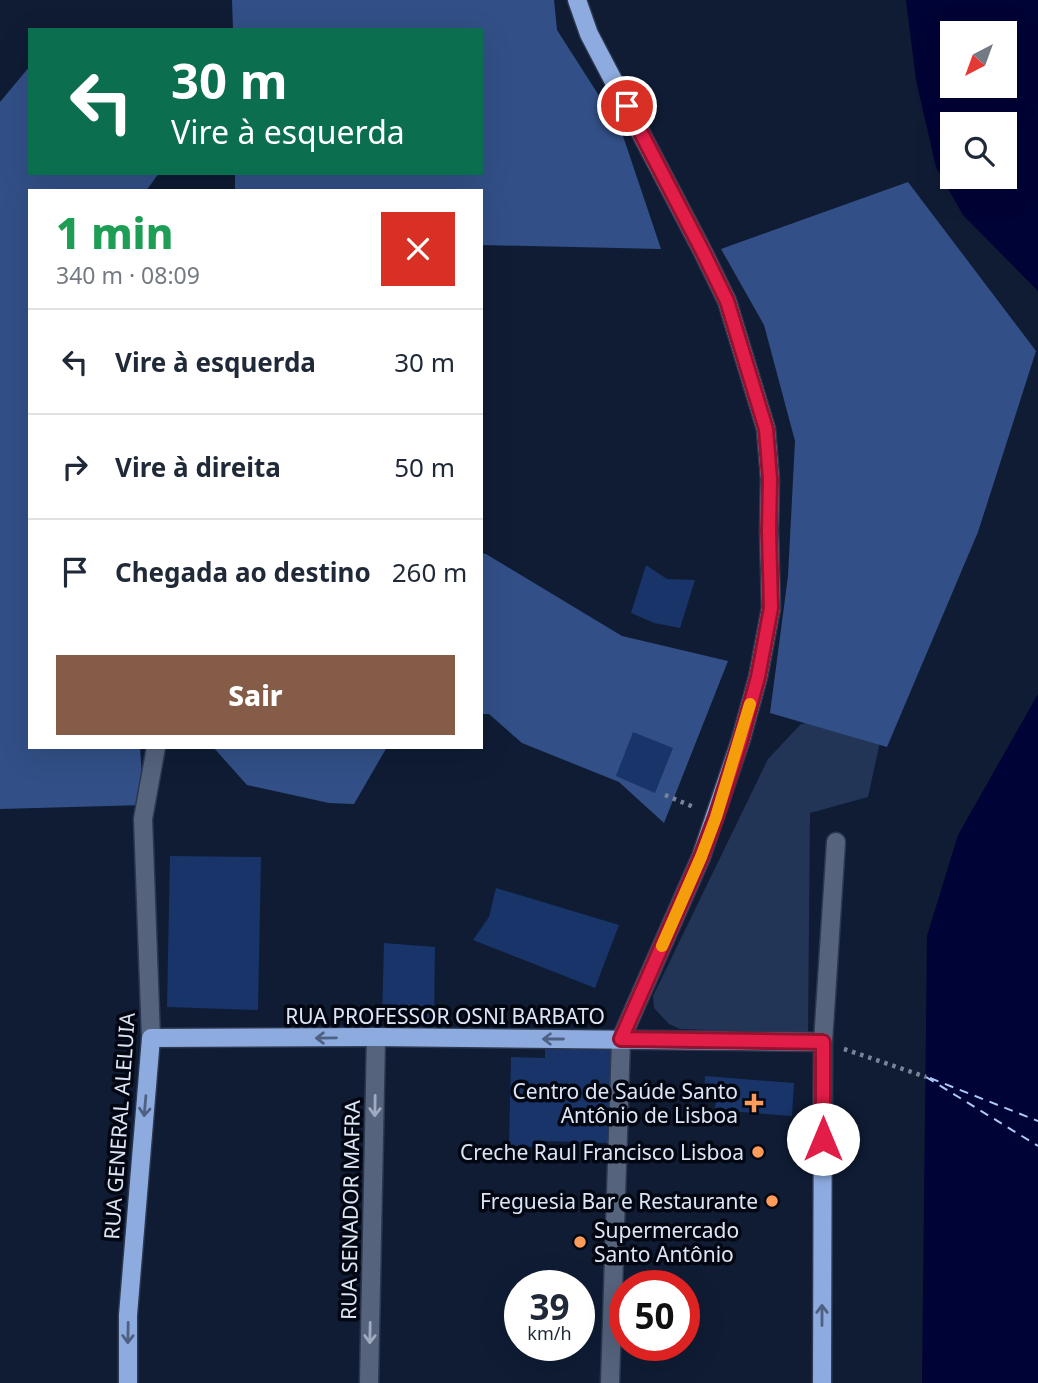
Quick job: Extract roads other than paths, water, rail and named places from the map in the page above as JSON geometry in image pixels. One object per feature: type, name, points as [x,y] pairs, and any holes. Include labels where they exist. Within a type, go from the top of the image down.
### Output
[{"type":"main road","points":[[577,0],[589,34],[727,301],[766,429],[770,479],[771,608],[758,677],[741,739],[701,857],[621,1039]]},
{"type":"main road","name":"RUA PROFESSOR OSNI BARBATO","points":[[151,1038],[376,1037],[823,1042]]},
{"type":"main road","name":"RUA GENERAL ALELUIA","points":[[128,1383],[128,1315],[151,1038]]},
{"type":"main road","points":[[822,1383],[823,1042]]},
{"type":"street","name":"RUA GENERAL ALELUIA","points":[[151,1038],[143,819],[156,749]]},
{"type":"street","points":[[823,1042],[836,842]]},
{"type":"street","name":"RUA SENADOR MAFRA","points":[[369,1383],[376,1037]]},
{"type":"street","points":[[610,1383],[621,1039]]},
{"type":"place","name":"Centro de Saúde Santo Antônio de Lisboa","points":[[754,1103]]},
{"type":"place","name":"Creche Raul Francisco Lisboa","points":[[758,1152]]},
{"type":"place","name":"Freguesia Bar e Restaurante","points":[[772,1201]]},
{"type":"place","name":"Supermercado Santo Antônio","points":[[580,1242]]}]
